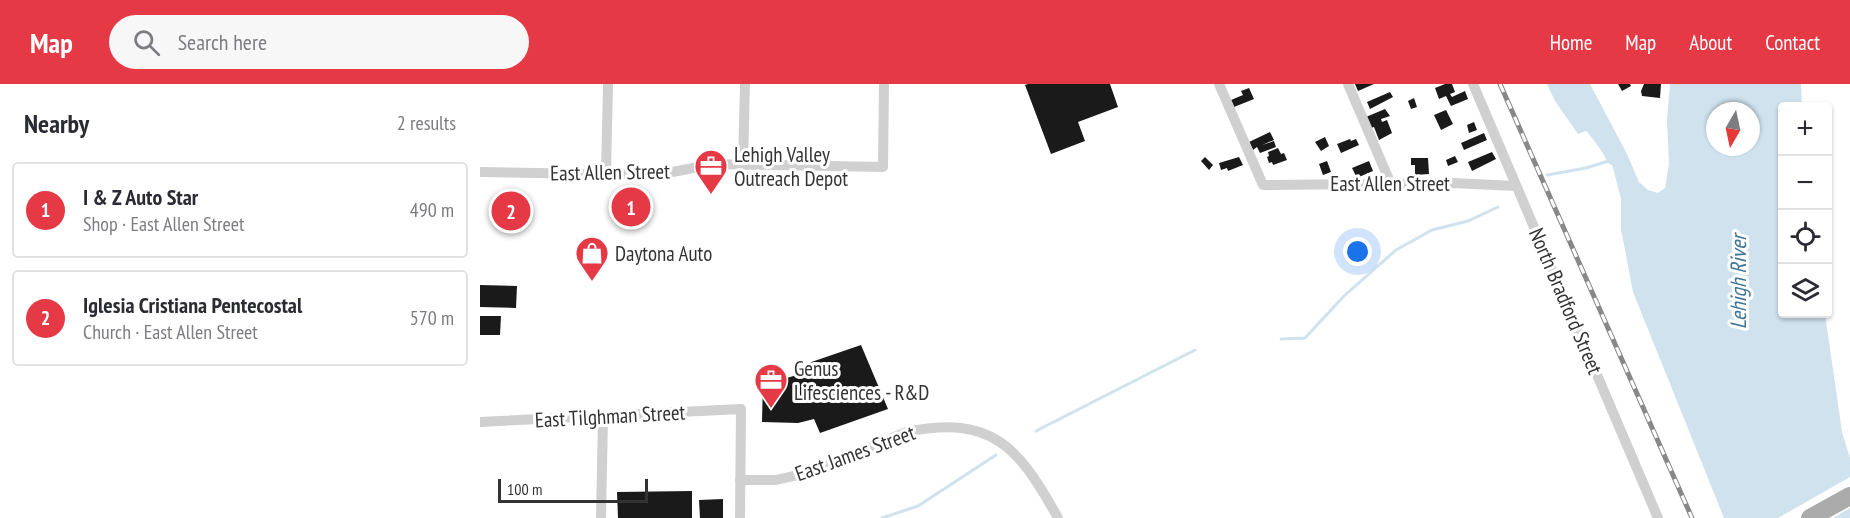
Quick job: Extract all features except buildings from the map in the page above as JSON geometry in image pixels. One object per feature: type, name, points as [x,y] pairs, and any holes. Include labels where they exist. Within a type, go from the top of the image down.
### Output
[{"type":"main road","points":[[1810,518],[1850,496]]},
{"type":"street","points":[[606,174],[608,84]]},
{"type":"street","points":[[743,164],[744,84]]},
{"type":"street","name":"East Allen Street","points":[[480,172],[657,175],[708,165],[883,167],[884,84]]},
{"type":"street","name":"East Allen Street","points":[[1219,84],[1263,185],[1390,182],[1516,186]]},
{"type":"street","points":[[1348,84],[1390,182]]},
{"type":"street","name":"North Bradford Street","points":[[1473,84],[1658,518]]},
{"type":"street","name":"East Tilghman Street","points":[[480,422],[741,410],[740,480]]},
{"type":"street","points":[[601,518],[603,416]]},
{"type":"street","name":"East James Street","points":[[740,480],[776,480],[812,472],[891,437],[923,428],[964,428],[993,437],[1010,448],[1029,469],[1058,518]]},
{"type":"street","points":[[740,480],[740,518]]},
{"type":"water","name":"Lehigh River","points":[[1547,84],[1590,84],[1639,182],[1648,190],[1658,193],[1665,188],[1669,164],[1667,120],[1670,84],[1801,84],[1802,102],[1778,102],[1778,318],[1826,318],[1842,432],[1850,458],[1850,518],[1724,518],[1633,292],[1621,229],[1621,199],[1611,160],[1598,126],[1578,134],[1555,101]]},
{"type":"pier","points":[[1850,477],[1850,508],[1833,518],[1778,518]]},
{"type":"waterway","points":[[1565,84],[1575,103],[1604,138],[1615,157]]},
{"type":"waterway","points":[[1547,175],[1586,168],[1615,159]]},
{"type":"waterway","points":[[1281,339],[1305,338],[1344,296],[1396,250],[1432,230],[1468,221],[1498,207]]},
{"type":"waterway","points":[[1036,431],[1195,350]]},
{"type":"waterway","points":[[882,518],[918,506],[996,455]]},
{"type":"railway","points":[[1500,84],[1692,518]]},
{"type":"place","name":"Lehigh Valley Outreach Depot","points":[[711,195]]},
{"type":"place","name":"I & Z Auto Star","points":[[631,207]]},
{"type":"place","name":"Iglesia Cristiana Pentecostal","points":[[511,211]]},
{"type":"place","name":"Daytona Auto","points":[[592,282]]},
{"type":"place","name":"Genus Lifesciences - R&D","points":[[771,409]]}]
